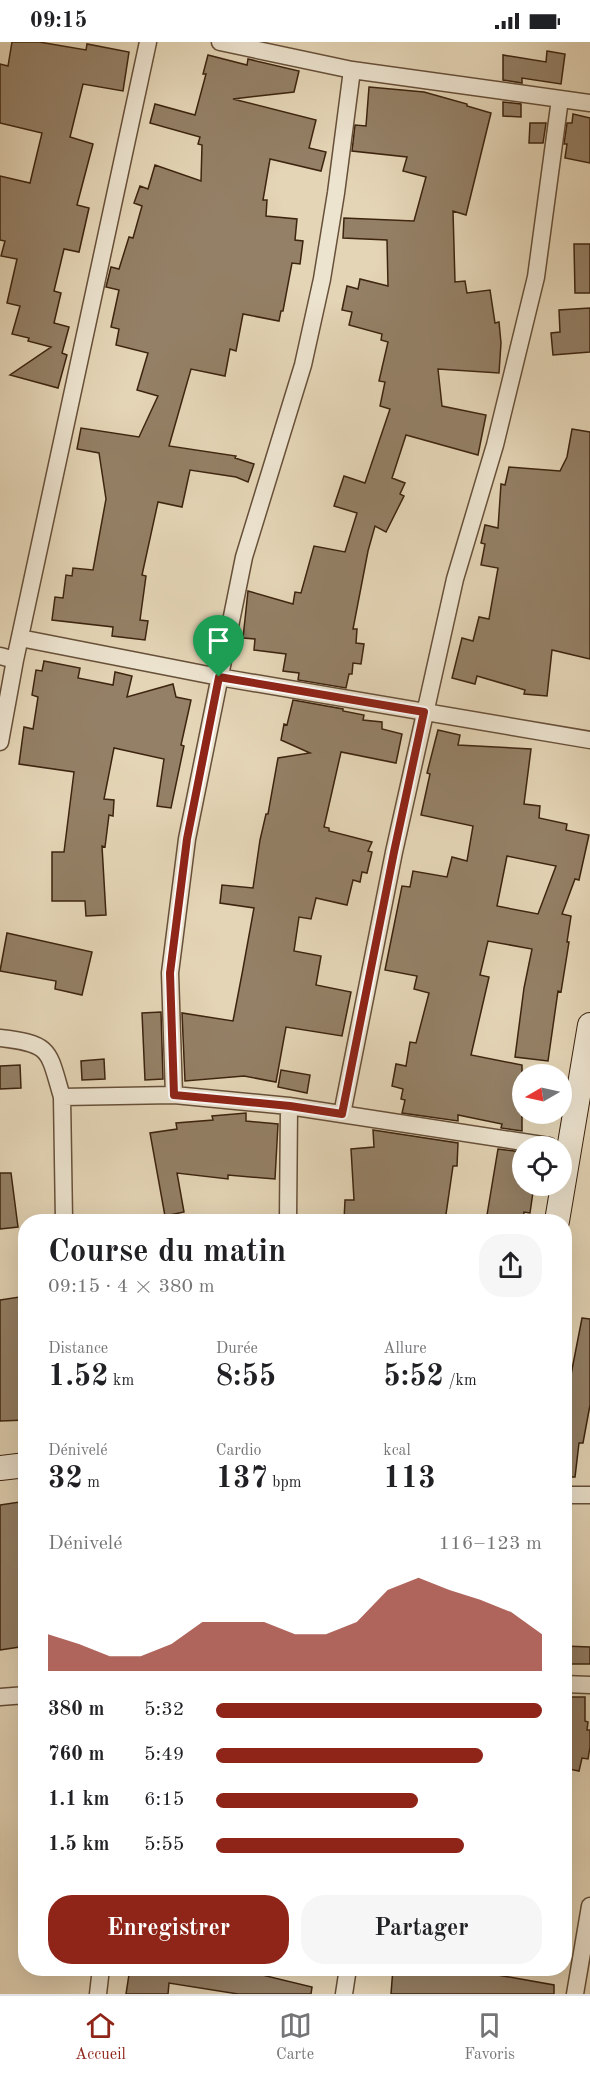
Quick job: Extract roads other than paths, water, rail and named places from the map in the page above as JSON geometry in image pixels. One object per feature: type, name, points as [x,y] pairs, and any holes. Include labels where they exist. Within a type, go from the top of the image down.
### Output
[{"type":"street","points":[[0,742],[7,658],[20,638],[148,42]]},
{"type":"street","points":[[220,42],[352,70],[590,103]]},
{"type":"street","points":[[174,1095],[170,973],[187,839],[244,557],[306,355],[322,279],[336,194],[352,70]]},
{"type":"street","points":[[342,1114],[424,712],[455,579],[495,445],[536,277],[560,99]]},
{"type":"street","points":[[20,638],[219,677],[590,740]]},
{"type":"street","points":[[563,1136],[590,1025]]},
{"type":"street","points":[[0,1038],[25,1041],[42,1048],[51,1058],[62,1097],[64,1214]]},
{"type":"street","points":[[62,1097],[174,1095],[290,1106],[512,1141]]},
{"type":"street","points":[[288,1214],[290,1106]]},
{"type":"street","points":[[557,1214],[558,1196]]},
{"type":"street","points":[[0,1468],[18,1466]]},
{"type":"street","points":[[572,1495],[590,1495]]},
{"type":"street","points":[[572,1684],[590,1685]]},
{"type":"street","points":[[0,1697],[18,1696]]},
{"type":"street","points":[[575,1994],[590,1906]]},
{"type":"street","points":[[98,1994],[100,1976]]},
{"type":"street","points":[[344,1994],[347,1976]]}]
